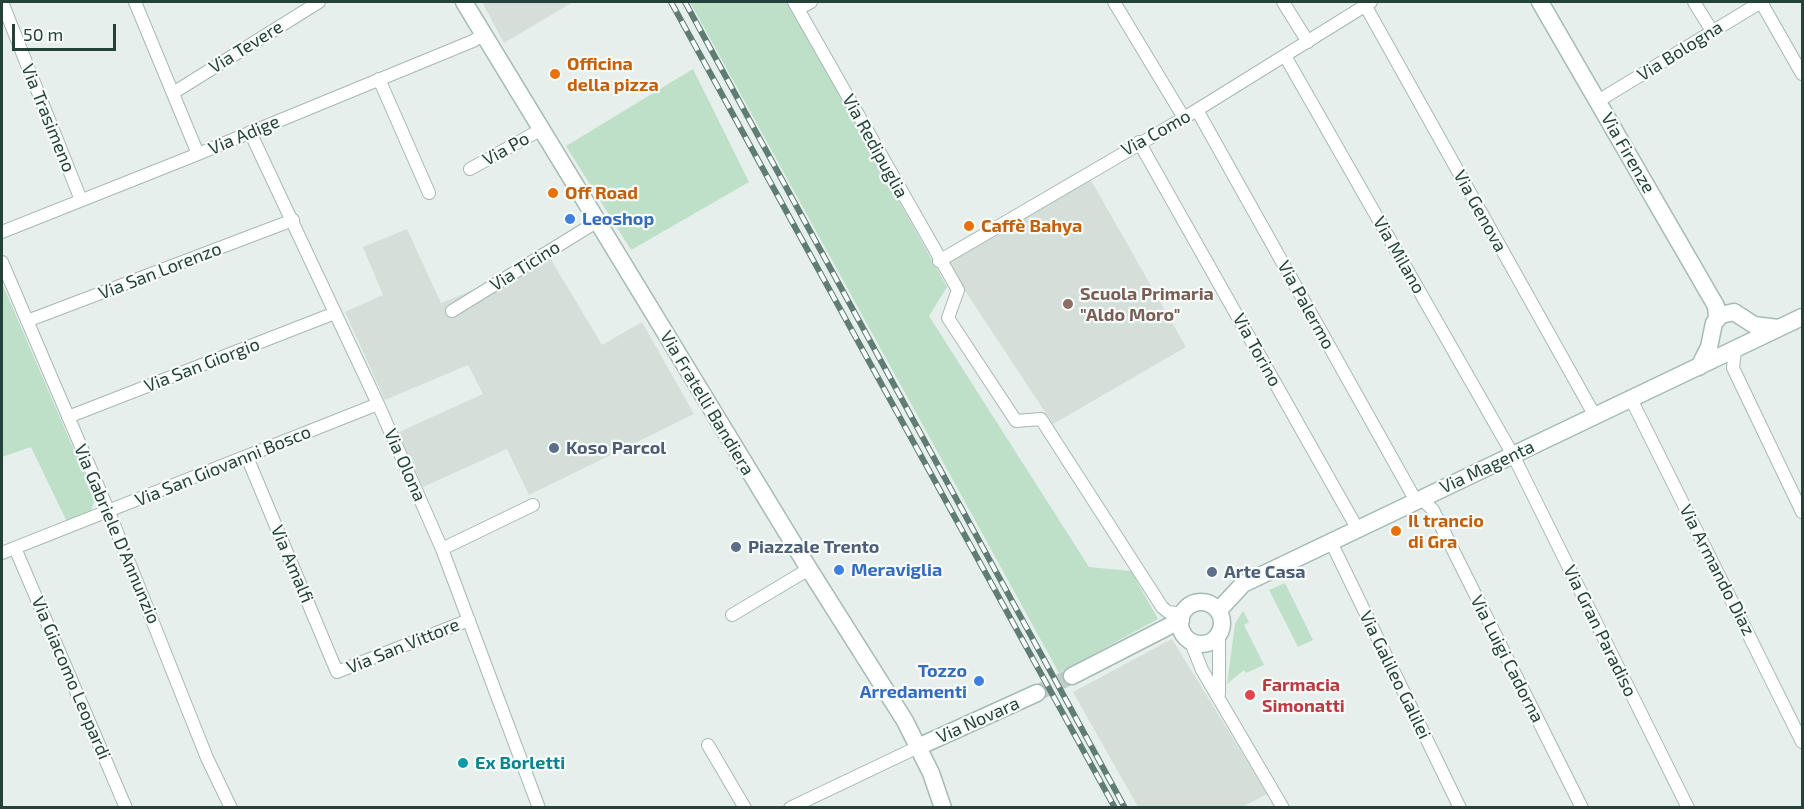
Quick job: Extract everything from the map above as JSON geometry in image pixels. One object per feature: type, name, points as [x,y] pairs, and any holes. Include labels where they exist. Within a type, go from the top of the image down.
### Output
[{"type":"street","name":"Via Trasimeno","points":[[2,2],[81,200]]},
{"type":"street","points":[[135,2],[198,154]]},
{"type":"street","name":"Via Tevere","points":[[173,93],[319,2]]},
{"type":"street","name":"Via Fratelli Bandiera","points":[[464,2],[809,569],[905,721],[943,807]]},
{"type":"street","points":[[796,5],[811,2]]},
{"type":"street","points":[[1114,2],[1184,118]]},
{"type":"street","points":[[1282,2],[1308,42]]},
{"type":"street","name":"Via Firenze","points":[[1540,2],[1599,102],[1718,318]]},
{"type":"street","points":[[1694,2],[1712,31]]},
{"type":"street","points":[[1761,2],[1803,74]]},
{"type":"street","name":"Via Bologna","points":[[1599,102],[1761,2]]},
{"type":"street","name":"Via Como","points":[[939,261],[1139,142],[1184,118],[1368,3]]},
{"type":"street","name":"Via Genova","points":[[1368,3],[1595,416]]},
{"type":"street","name":"Via Redipuglia","points":[[796,5],[939,261],[958,290],[948,318],[1016,421],[1041,419],[1162,607],[1185,627]]},
{"type":"street","name":"Via Adige","points":[[2,232],[198,154],[484,34]]},
{"type":"street","name":"Via Milano","points":[[1284,56],[1513,455]]},
{"type":"street","points":[[379,79],[429,193]]},
{"type":"street","name":"Via Palermo","points":[[1197,110],[1425,501]]},
{"type":"street","name":"Via Po","points":[[470,169],[542,129]]},
{"type":"street","name":"Via Olona","points":[[250,132],[378,404],[442,549],[539,807]]},
{"type":"street","name":"Via Torino","points":[[1139,142],[1357,528]]},
{"type":"street","name":"Via San Lorenzo","points":[[27,321],[293,220]]},
{"type":"street","name":"Via Ticino","points":[[452,311],[598,221]]},
{"type":"street","name":"Via Gabriele D'Annunzio","points":[[2,262],[109,513],[207,758],[231,807]]},
{"type":"street","name":"Via San Giorgio","points":[[68,417],[336,313]]},
{"type":"street","points":[[1718,318],[1740,314],[1749,323],[1764,328],[1780,328]]},
{"type":"street","name":"Via Magenta","points":[[1218,611],[1243,584],[1357,528],[1425,501],[1513,455],[1803,317]]},
{"type":"street","points":[[1718,318],[1717,344],[1736,349]]},
{"type":"street","points":[[1699,367],[1718,318]]},
{"type":"street","points":[[1749,323],[1750,336],[1736,349],[1733,368],[1803,512]]},
{"type":"street","name":"Via Armando Diaz","points":[[1631,399],[1803,742]]},
{"type":"street","name":"Via San Giovanni Bosco","points":[[2,553],[109,513],[378,404]]},
{"type":"street","name":"Via Gran Paradiso","points":[[1513,455],[1688,807]]},
{"type":"street","name":"Via Amalfi","points":[[247,457],[337,672]]},
{"type":"street","name":"Via Luigi Cadorna","points":[[1425,501],[1582,807]]},
{"type":"street","points":[[442,549],[533,505]]},
{"type":"street","name":"Via Galileo Galilei","points":[[1331,542],[1460,807]]},
{"type":"street","name":"Via Giacomo Leopardi","points":[[15,548],[126,807]]},
{"type":"street","points":[[732,615],[809,569]]},
{"type":"street","points":[[1243,584],[1188,608],[1185,627],[1202,670],[1283,807]]},
{"type":"street","points":[[1200,603],[1213,606],[1218,611],[1222,623],[1219,635],[1219,696]]},
{"type":"street","name":"Via San Vittore","points":[[337,672],[470,620]]},
{"type":"street","points":[[1072,676],[1156,634],[1185,627]]},
{"type":"street","points":[[1185,627],[1202,644],[1214,640],[1219,635]]},
{"type":"street","name":"Via Novara","points":[[918,747],[1037,693]]},
{"type":"street","points":[[708,745],[745,807]]},
{"type":"street","points":[[790,807],[918,747]]},
{"type":"street","points":[[812,807],[823,792]]},
{"type":"shaded area","points":[[482,2],[573,2],[504,43]]},
{"type":"shaded area","name":"Scuola Primaria \"Aldo Moro\"","points":[[1089,177],[1186,347],[1053,424],[946,262]]},
{"type":"shaded area","points":[[407,229],[441,303],[478,288],[544,248],[602,345],[642,322],[694,414],[529,495],[507,449],[423,487],[397,433],[483,394],[468,365],[385,400],[345,312],[383,295],[363,247]]},
{"type":"shaded area","points":[[1172,639],[1267,794],[1242,807],[1138,807],[1073,692]]},
{"type":"green space","points":[[690,2],[788,2],[947,287],[929,316],[1089,567],[1131,571],[1158,619],[1059,673]]},
{"type":"green space","points":[[693,69],[749,182],[631,250],[566,146]]},
{"type":"green space","points":[[2,283],[95,499],[91,511],[67,522],[31,447],[2,457]]},
{"type":"green space","points":[[1285,583],[1313,640],[1298,647],[1269,590]]},
{"type":"green space","points":[[1243,611],[1249,622],[1244,625],[1264,665],[1246,673],[1244,670],[1227,684],[1235,624]]},
{"type":"tunnel","points":[[1037,693],[1072,676]]},
{"type":"railway","points":[[671,2],[1115,808]]},
{"type":"railway","points":[[685,2],[1125,808]]},
{"type":"place","name":"Officina della pizza","points":[[555,74]]},
{"type":"place","name":"Off Road","points":[[553,193]]},
{"type":"place","name":"Leoshop","points":[[570,219]]},
{"type":"place","name":"Caffè Bahya","points":[[969,226]]},
{"type":"place","name":"Scuola Primaria \"Aldo Moro\"","points":[[1068,304]]},
{"type":"place","name":"Koso Parcol","points":[[554,448]]},
{"type":"place","name":"Il trancio di Gra","points":[[1396,531]]},
{"type":"place","name":"Piazzale Trento","points":[[736,547]]},
{"type":"place","name":"Meraviglia","points":[[839,570]]},
{"type":"place","name":"Arte Casa","points":[[1212,572]]},
{"type":"place","name":"Tozzo Arredamenti","points":[[979,681]]},
{"type":"place","name":"Farmacia Simonatti","points":[[1250,695]]},
{"type":"place","name":"Ex Borletti","points":[[463,763]]}]
